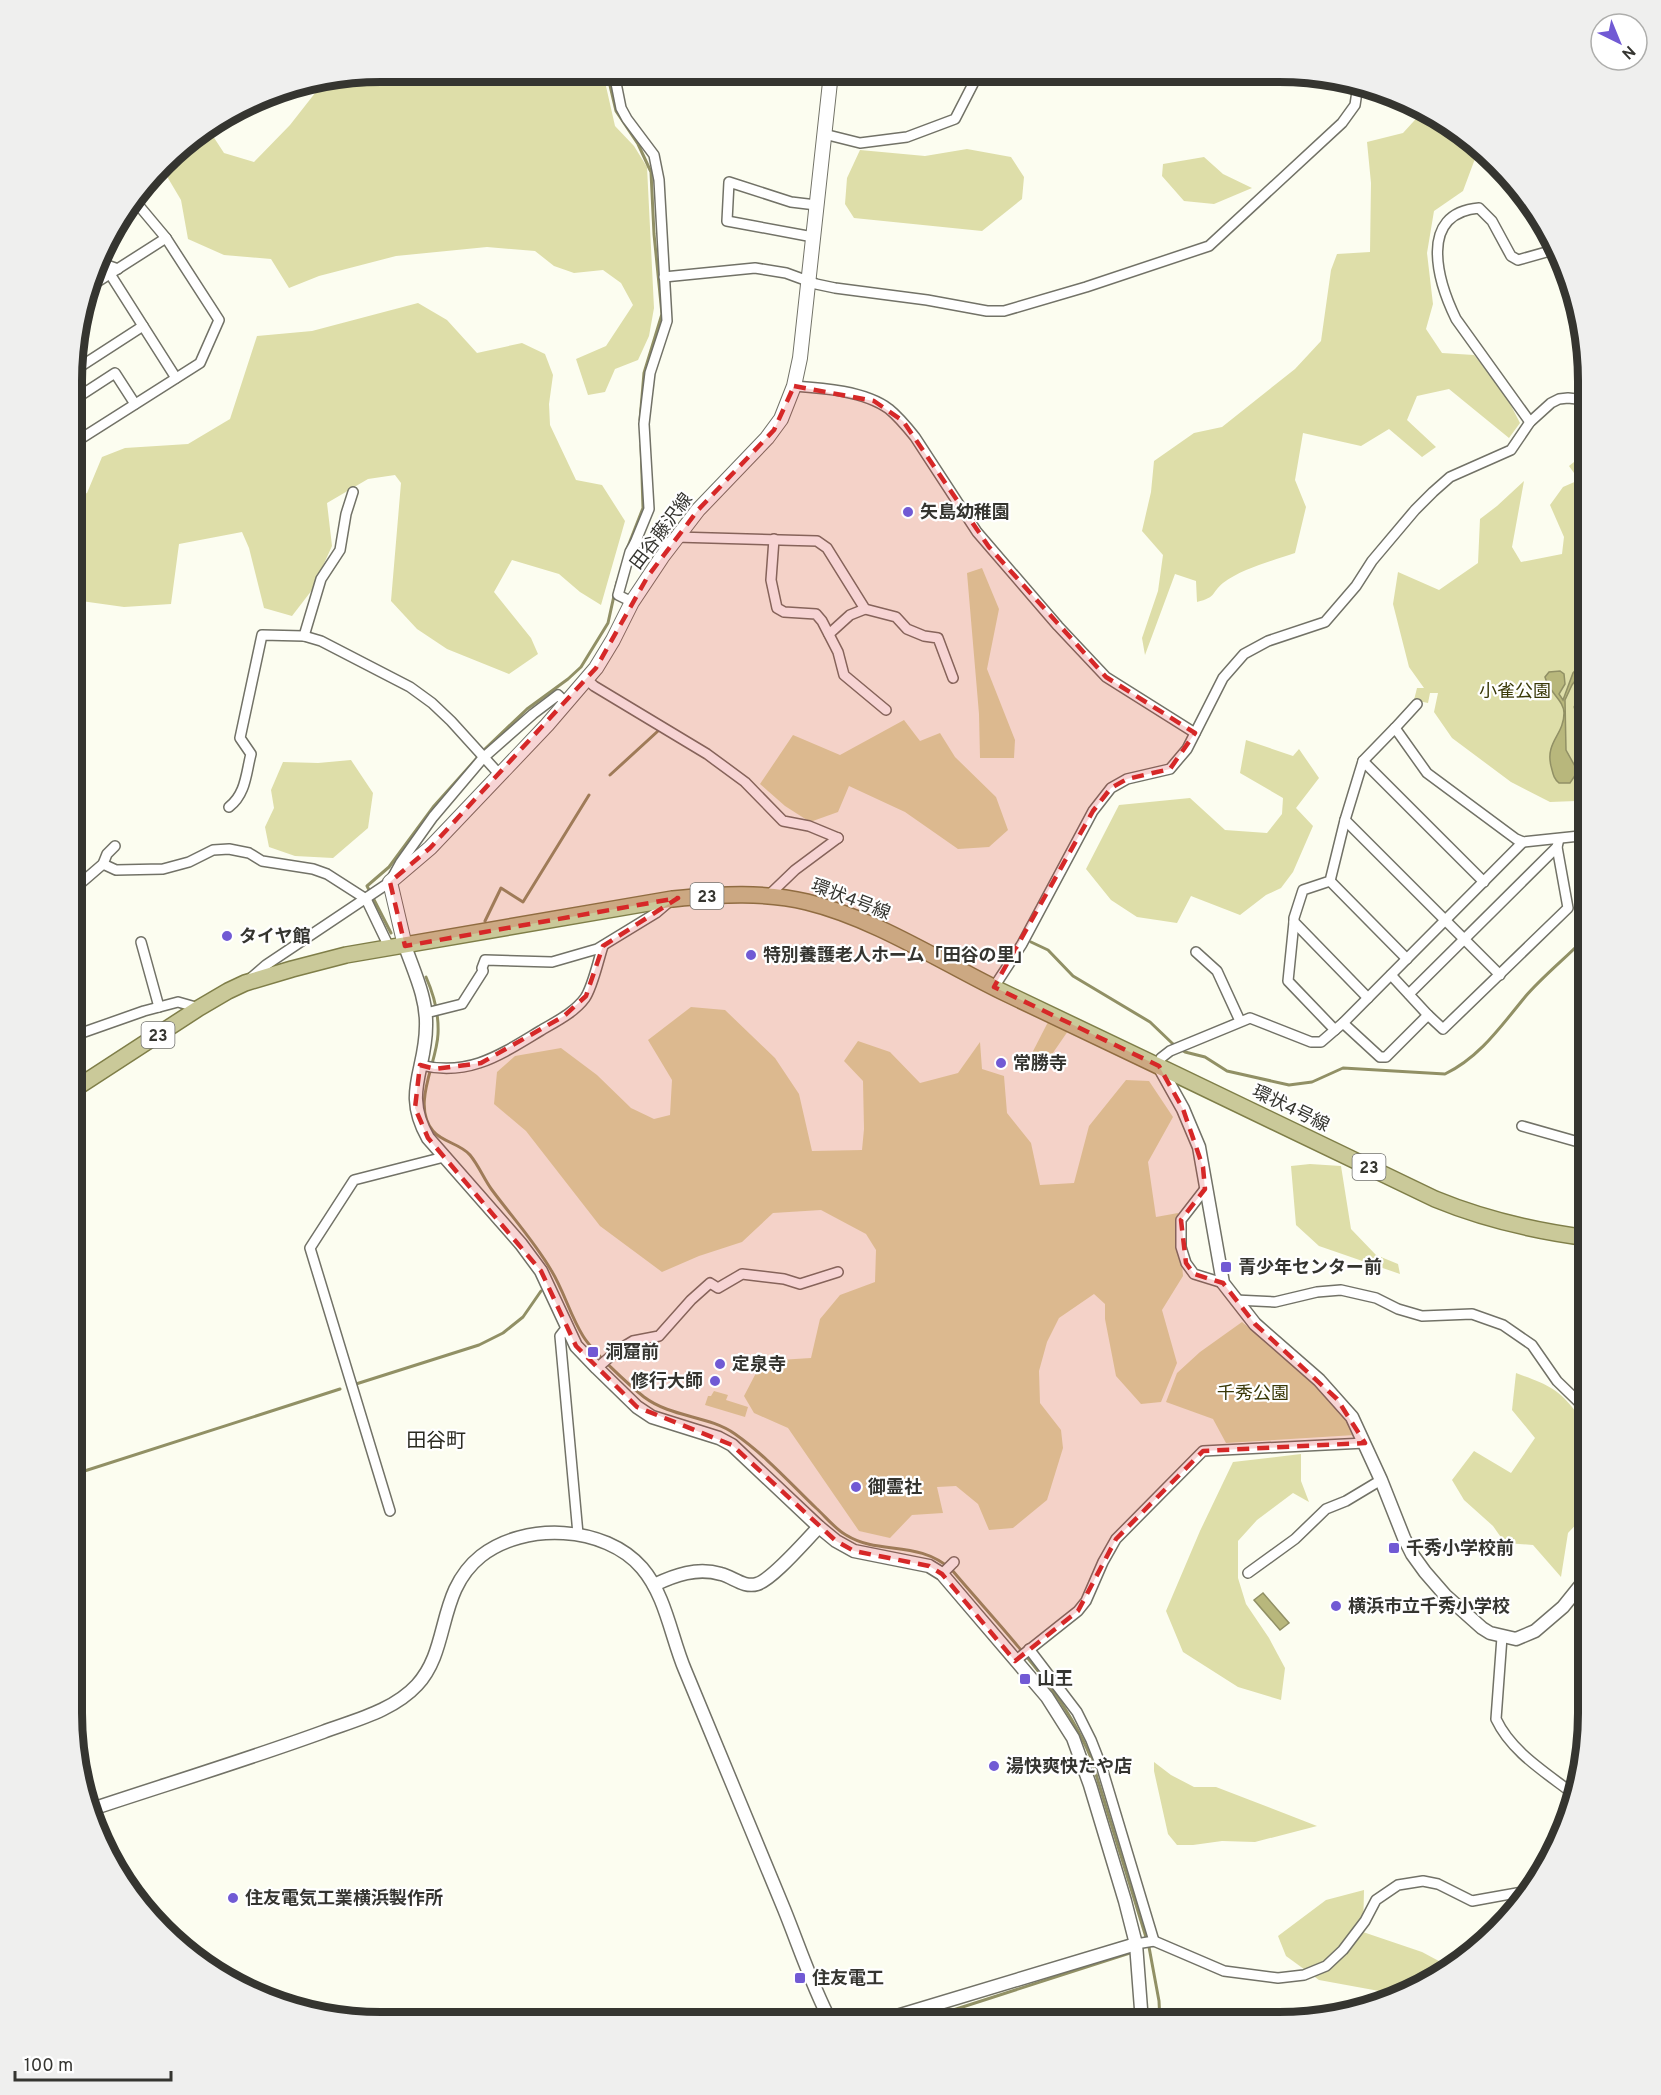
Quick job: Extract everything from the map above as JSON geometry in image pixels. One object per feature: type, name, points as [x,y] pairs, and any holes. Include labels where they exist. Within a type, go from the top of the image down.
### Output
[{"type":"main road","name":"田谷藤沢線","points":[[390,882],[430,848],[500,775],[586,679],[607,652],[648,576],[725,480],[774,430],[788,407],[801,349],[830,82]]},
{"type":"main road","points":[[390,882],[398,947]]},
{"type":"main road","name":"環状4号線","points":[[82,1084],[228,991],[245,983],[292,969],[346,955],[672,899],[720,894],[769,895],[808,902],[861,921],[1435,1199],[1510,1225],[1551,1234],[1578,1237]]},
{"type":"street","points":[[616,82],[627,119],[654,155],[659,180],[667,321],[650,373],[644,424],[649,509],[630,552],[618,595],[632,602]]},
{"type":"street","points":[[824,134],[861,143],[907,137],[955,119],[973,82]]},
{"type":"street","points":[[664,277],[755,268],[786,273],[835,288],[927,300],[987,311],[1004,311],[1086,287],[1209,246],[1342,123],[1355,105],[1357,93]]},
{"type":"street","points":[[813,237],[727,221],[729,182],[791,202],[816,205]]},
{"type":"street","points":[[82,438],[200,363],[219,320],[166,238],[139,206]]},
{"type":"street","points":[[1530,422],[1456,319],[1439,276],[1437,252],[1443,227],[1454,214],[1464,209],[1479,208],[1492,220],[1510,256],[1518,260],[1549,251]]},
{"type":"street","points":[[100,280],[166,238]]},
{"type":"street","points":[[105,266],[114,272],[143,327],[176,378]]},
{"type":"street","points":[[83,365],[143,327]]},
{"type":"street","points":[[82,394],[115,373],[135,404]]},
{"type":"street","points":[[794,386],[826,388],[874,401],[889,409],[915,437],[983,539],[1058,626],[1106,677],[1195,733]]},
{"type":"street","points":[[994,987],[1022,944],[1093,812],[1111,788],[1127,779],[1170,770],[1187,749],[1223,678],[1244,654],[1269,641],[1325,622],[1401,527],[1450,477],[1511,450],[1530,422],[1551,403],[1559,399],[1578,399]]},
{"type":"street","points":[[304,636],[321,579],[340,550],[352,492]]},
{"type":"street","points":[[774,539],[771,580],[777,608],[784,612],[816,614],[838,652],[844,675],[886,710]]},
{"type":"street","points":[[635,543],[675,540],[818,541],[827,548],[865,609]]},
{"type":"street","points":[[829,634],[850,615],[865,609],[896,617],[907,629],[924,636],[938,638],[953,678]]},
{"type":"street","points":[[229,807],[239,797],[248,776],[251,754],[240,738],[262,635],[304,636],[321,641],[410,687],[432,703],[500,775]]},
{"type":"street","points":[[586,679],[707,754],[745,783],[783,821],[809,826],[838,838],[795,870],[769,895]]},
{"type":"street","points":[[245,983],[266,965],[390,882],[401,862],[433,817],[481,755],[558,696],[566,702]]},
{"type":"street","points":[[1330,881],[1363,761],[1417,704]]},
{"type":"street","points":[[1395,728],[1427,773],[1523,842],[1558,843],[1578,838]]},
{"type":"street","points":[[1363,761],[1484,882]]},
{"type":"street","points":[[1345,820],[1500,975]]},
{"type":"street","points":[[1523,842],[1368,998],[1321,1042],[1311,1042],[1252,1018],[1174,1049],[1161,1058],[1159,1066],[1183,1108],[1198,1147],[1222,1283],[1255,1324],[1337,1398],[1352,1417],[1404,1538],[1425,1572],[1472,1620],[1490,1633],[1516,1639],[1534,1631],[1563,1607],[1578,1588]]},
{"type":"street","points":[[1409,994],[1558,843]]},
{"type":"street","points":[[1391,975],[1443,1029],[1568,908],[1558,843]]},
{"type":"street","points":[[82,882],[103,864],[107,854],[115,846]]},
{"type":"street","points":[[103,864],[116,870],[163,869],[189,862],[213,850],[229,849],[249,854],[262,861],[313,869],[370,896],[419,985],[429,1013],[428,1067],[416,1091],[415,1108],[424,1131],[521,1244],[541,1271],[576,1346],[602,1363],[634,1404],[652,1416],[719,1438],[732,1445],[836,1541],[854,1551],[944,1571],[1015,1661],[1047,1697],[1073,1738],[1125,1901],[1144,1944]]},
{"type":"street","points":[[1330,881],[1303,890],[1294,922],[1288,981],[1339,1026],[1380,1057],[1386,1057],[1428,1015]]},
{"type":"street","points":[[1330,881],[1407,958]]},
{"type":"street","points":[[429,1013],[462,1004],[483,971],[485,960],[552,962],[597,950],[656,913],[672,899]]},
{"type":"street","points":[[1294,922],[1368,998]]},
{"type":"street","points":[[141,942],[159,1007]]},
{"type":"street","points":[[428,1067],[481,1063],[495,1058],[564,1016],[586,996],[603,946]]},
{"type":"street","points":[[1196,952],[1217,971],[1240,1021]]},
{"type":"street","points":[[82,1033],[178,1002],[199,1008]]},
{"type":"street","points":[[1522,1126],[1578,1142]]},
{"type":"street","points":[[390,1511],[310,1248],[354,1180],[444,1157]]},
{"type":"street","points":[[1205,1189],[1181,1220],[1181,1247],[1186,1263],[1194,1274],[1222,1283]]},
{"type":"street","points":[[602,1363],[633,1341],[659,1336],[691,1300],[710,1283],[718,1288],[742,1274],[784,1279],[800,1284],[838,1272]]},
{"type":"street","points":[[1234,1300],[1275,1302],[1317,1292],[1341,1290],[1376,1298],[1422,1317],[1472,1314],[1503,1324],[1532,1345],[1557,1382],[1578,1402]]},
{"type":"street","points":[[567,1327],[560,1336],[578,1534]]},
{"type":"street","points":[[1015,1661],[1078,1611],[1086,1601],[1108,1550],[1116,1539],[1203,1451],[1365,1443]]},
{"type":"street","points":[[1248,1573],[1295,1539],[1326,1509],[1346,1501],[1381,1480]]},
{"type":"street","points":[[654,1585],[675,1575],[703,1572],[719,1573],[746,1585],[759,1583],[819,1527]]},
{"type":"street","points":[[97,1806],[274,1750],[387,1708],[416,1687],[429,1669],[452,1595],[463,1575],[478,1559],[495,1546],[516,1538],[578,1534],[598,1539],[617,1547],[642,1568],[654,1585],[680,1660],[827,2012]]},
{"type":"street","points":[[944,1571],[954,1562]]},
{"type":"street","points":[[1502,1637],[1496,1719],[1514,1747],[1568,1790]]},
{"type":"street","points":[[1029,1649],[1077,1712],[1102,1768],[1144,1944],[1138,1967],[1141,2012]]},
{"type":"street","points":[[911,2012],[1144,1944],[1224,1971],[1278,1978],[1304,1975],[1326,1966],[1343,1950],[1365,1921],[1376,1900],[1398,1885],[1423,1881],[1438,1884],[1472,1901],[1519,1893]]},
{"type":"highlighted area","points":[[794,386],[874,401],[903,421],[989,547],[1106,677],[1195,733],[1170,769],[1127,779],[1111,788],[1093,811],[994,987],[1159,1066],[1183,1109],[1203,1167],[1205,1189],[1181,1220],[1186,1263],[1194,1274],[1223,1283],[1255,1324],[1337,1399],[1365,1443],[1203,1451],[1116,1539],[1078,1611],[1015,1661],[942,1574],[929,1566],[854,1551],[836,1541],[732,1445],[637,1407],[576,1346],[541,1271],[428,1138],[415,1108],[416,1091],[420,1065],[435,1069],[481,1063],[564,1016],[586,996],[603,946],[678,898],[405,946],[390,882],[430,848],[596,668],[648,576],[698,510],[774,430]]},
{"type":"green space","points":[[382,82],[605,82],[615,126],[634,146],[647,167],[654,308],[649,336],[638,360],[615,369],[605,392],[588,395],[576,359],[606,346],[633,305],[621,283],[603,270],[574,273],[554,266],[535,251],[487,247],[396,256],[319,276],[289,288],[271,259],[224,255],[188,239],[181,200],[166,174],[212,135],[224,153],[254,162],[290,125],[318,89],[343,85]]},
{"type":"green space","points":[[1418,117],[1446,133],[1476,156],[1463,191],[1434,211],[1427,253],[1433,304],[1426,329],[1442,353],[1474,355],[1502,388],[1520,423],[1509,438],[1449,389],[1417,396],[1407,420],[1436,447],[1422,457],[1389,429],[1361,446],[1303,433],[1295,480],[1306,507],[1295,553],[1239,573],[1223,583],[1211,596],[1197,602],[1196,581],[1175,574],[1145,655],[1142,638],[1158,591],[1163,555],[1142,531],[1151,492],[1154,461],[1194,433],[1222,427],[1295,369],[1321,341],[1331,270],[1337,254],[1370,252],[1371,183],[1367,142],[1403,133]]},
{"type":"green space","points":[[967,149],[1011,157],[1024,177],[1022,199],[982,231],[854,218],[845,204],[847,178],[860,150],[925,156]]},
{"type":"green space","points":[[1204,157],[1223,174],[1252,188],[1214,204],[1184,201],[1162,176],[1163,164]]},
{"type":"green space","points":[[418,303],[447,320],[477,353],[522,343],[545,354],[553,375],[549,404],[550,425],[576,480],[602,485],[625,521],[601,605],[580,592],[559,574],[512,560],[494,592],[531,638],[538,654],[509,674],[447,649],[417,629],[391,601],[401,483],[395,475],[368,479],[327,503],[332,546],[312,590],[292,616],[264,608],[249,548],[242,532],[179,544],[171,604],[124,607],[82,601],[82,495],[87,493],[102,457],[125,448],[188,444],[230,419],[257,336],[312,331]]},
{"type":"green space","name":"小雀公園","points":[[1578,459],[1578,479],[1569,466]]},
{"type":"green space","name":"小雀公園","points":[[1578,480],[1578,812],[1576,801],[1550,802],[1511,782],[1452,738],[1434,712],[1438,693],[1430,693],[1428,703],[1414,700],[1417,688],[1424,688],[1409,667],[1393,604],[1398,572],[1439,590],[1478,563],[1480,519],[1524,481],[1512,547],[1521,562],[1562,554],[1564,537],[1550,505],[1563,487]]},
{"type":"green space","points":[[982,568],[999,609],[987,669],[1015,740],[1014,758],[980,758],[979,714],[967,573]]},
{"type":"green space","points":[[904,720],[920,741],[940,733],[955,757],[996,797],[1008,830],[989,847],[958,849],[905,812],[849,786],[838,812],[810,822],[785,806],[760,784],[793,735],[840,755]]},
{"type":"green space","points":[[1246,740],[1293,756],[1299,749],[1319,778],[1296,808],[1313,826],[1293,872],[1281,888],[1266,895],[1240,915],[1191,896],[1177,923],[1137,917],[1111,900],[1086,869],[1119,805],[1190,798],[1225,830],[1267,833],[1282,814],[1283,798],[1240,773]]},
{"type":"green space","points":[[351,760],[373,793],[368,828],[333,858],[295,856],[269,847],[265,827],[274,808],[271,790],[283,762],[318,763]]},
{"type":"green space","points":[[691,1007],[725,1010],[775,1058],[799,1094],[812,1151],[862,1150],[863,1081],[844,1061],[858,1041],[890,1052],[920,1083],[958,1073],[980,1042],[982,1069],[1004,1076],[1007,1113],[1031,1143],[1040,1185],[1074,1183],[1089,1126],[1126,1080],[1149,1081],[1173,1117],[1148,1162],[1156,1217],[1178,1213],[1183,1276],[1162,1310],[1177,1363],[1161,1402],[1141,1404],[1116,1376],[1105,1319],[1105,1304],[1094,1294],[1059,1318],[1047,1342],[1039,1371],[1040,1403],[1061,1430],[1063,1448],[1047,1500],[1013,1528],[989,1530],[978,1504],[956,1486],[937,1487],[943,1513],[912,1515],[890,1538],[859,1531],[788,1428],[754,1413],[744,1396],[756,1373],[779,1360],[811,1358],[820,1319],[840,1295],[875,1282],[876,1250],[866,1234],[821,1210],[773,1213],[742,1242],[699,1256],[662,1272],[600,1226],[526,1131],[494,1104],[497,1072],[515,1056],[561,1048],[597,1075],[631,1108],[654,1119],[670,1115],[672,1080],[648,1040]]},
{"type":"green space","points":[[1048,1022],[1068,1031],[1046,1063],[1030,1057]]},
{"type":"green space","points":[[1310,1164],[1341,1166],[1351,1229],[1376,1255],[1398,1264],[1400,1274],[1319,1246],[1296,1225],[1291,1166]]},
{"type":"green space","name":"千秀公園","points":[[1242,1322],[1305,1373],[1348,1416],[1355,1435],[1226,1443],[1213,1419],[1166,1402],[1177,1373],[1200,1352]]},
{"type":"green space","points":[[1516,1373],[1557,1392],[1577,1413],[1575,1429],[1578,1431],[1578,1522],[1568,1533],[1561,1577],[1533,1545],[1505,1543],[1493,1526],[1464,1500],[1452,1480],[1474,1451],[1511,1473],[1535,1438],[1512,1410]]},
{"type":"green space","points":[[714,1391],[728,1395],[726,1400],[748,1407],[745,1417],[705,1405],[708,1396],[711,1396]]},
{"type":"green space","points":[[1301,1454],[1301,1481],[1309,1502],[1293,1493],[1257,1520],[1238,1541],[1238,1578],[1246,1604],[1269,1638],[1285,1668],[1281,1700],[1238,1687],[1183,1652],[1166,1611],[1233,1462]]},
{"type":"green space","points":[[1154,1762],[1171,1775],[1194,1787],[1216,1787],[1317,1826],[1255,1842],[1222,1841],[1177,1845],[1168,1834]]},
{"type":"green space","points":[[1364,1890],[1363,1932],[1422,1952],[1444,1963],[1412,1982],[1387,1992],[1319,1980],[1286,1956],[1278,1936],[1326,1900]]},
{"type":"shaded area","points":[[1578,667],[1578,677],[1565,700],[1566,750],[1576,768],[1576,774],[1570,783],[1559,783],[1553,775],[1550,751],[1561,727],[1564,713],[1562,704],[1545,677],[1549,672],[1560,671],[1564,674],[1565,684],[1559,694],[1563,700],[1573,673]]},
{"type":"shaded area","points":[[1263,1593],[1289,1623],[1280,1630],[1254,1600]]},
{"type":"waterway","points":[[609,82],[616,111],[638,144],[651,172],[662,314],[644,373],[640,420]]},
{"type":"waterway","points":[[627,549],[643,508],[641,445]]},
{"type":"waterway","points":[[391,933],[367,886],[389,867],[434,806],[486,748],[527,709],[581,667],[608,623],[617,582]]},
{"type":"waterway","points":[[1578,701],[1575,707],[1578,719]]},
{"type":"waterway","points":[[610,775],[658,731]]},
{"type":"waterway","points":[[485,921],[501,888],[523,902],[589,795]]},
{"type":"waterway","points":[[1031,942],[1048,950],[1073,976],[1150,1022],[1185,1052],[1205,1057],[1227,1071],[1289,1085],[1312,1082],[1343,1068],[1445,1074],[1479,1050],[1532,989],[1578,945]]},
{"type":"waterway","points":[[426,977],[438,1019],[437,1045],[425,1097],[424,1109],[427,1121],[437,1135],[462,1148],[473,1159],[492,1190],[544,1259],[560,1286],[578,1328],[594,1350],[629,1385],[655,1404],[713,1423],[746,1442],[846,1535],[872,1545],[912,1551],[939,1560],[952,1570],[1010,1636],[1047,1683],[1079,1732],[1091,1758],[1149,1947],[1160,2012]]},
{"type":"waterway","points":[[356,1384],[479,1345],[503,1333],[523,1317],[541,1291]]},
{"type":"waterway","points":[[82,1472],[340,1389]]},
{"type":"waterway","points":[[947,2012],[1133,1952]]},
{"type":"place","name":"矢島幼稚園","points":[[908,512]]},
{"type":"place","name":"タイヤ館","points":[[227,936]]},
{"type":"place","name":"特別養護老人ホーム「田谷の里」","points":[[751,955]]},
{"type":"place","name":"常勝寺","points":[[1001,1063]]},
{"type":"place","name":"青少年センター前","points":[[1226,1267]]},
{"type":"place","name":"洞窟前","points":[[593,1352]]},
{"type":"place","name":"定泉寺","points":[[720,1364]]},
{"type":"place","name":"修行大師","points":[[715,1381]]},
{"type":"place","name":"御霊社","points":[[856,1487]]},
{"type":"place","name":"千秀小学校前","points":[[1394,1548]]},
{"type":"place","name":"横浜市立千秀小学校","points":[[1336,1606]]},
{"type":"place","name":"山王","points":[[1025,1679]]},
{"type":"place","name":"湯快爽快たや店","points":[[994,1766]]},
{"type":"place","name":"住友電気工業横浜製作所","points":[[233,1898]]},
{"type":"place","name":"住友電工","points":[[800,1978]]},
{"type":"district","name":"田谷町","points":[[436,1440]]}]
